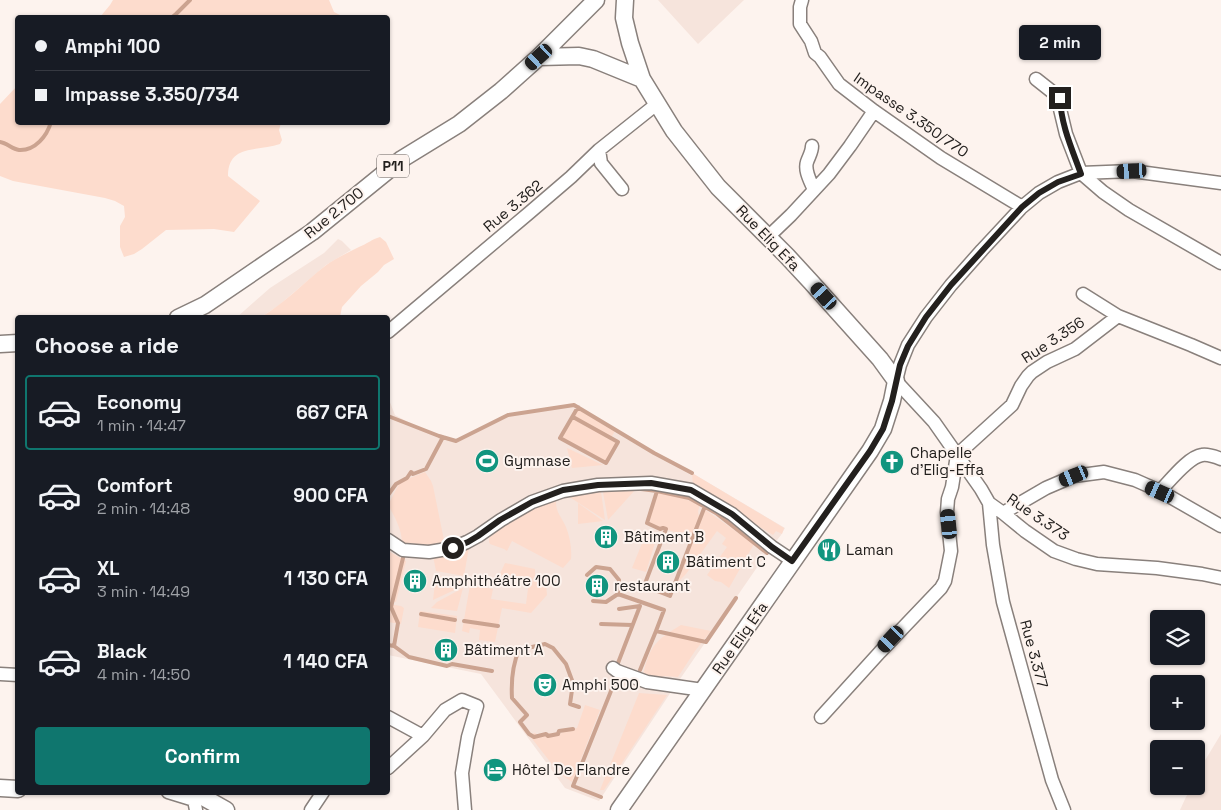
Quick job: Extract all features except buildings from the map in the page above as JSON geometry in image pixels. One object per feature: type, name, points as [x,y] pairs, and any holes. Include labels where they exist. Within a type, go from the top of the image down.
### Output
[{"type":"main road","name":"Rue 2.700","points":[[184,315],[206,305],[312,232],[402,159],[459,124],[501,91],[539,57],[596,0]]},
{"type":"main road","name":"Rue Elig Efa","points":[[619,810],[870,451],[883,429],[896,382],[861,337],[768,237],[718,187],[674,131],[642,79],[624,18],[625,0]]},
{"type":"main road","points":[[539,57],[579,56],[593,59],[642,79]]},
{"type":"main road","points":[[0,344],[15,343]]},
{"type":"main road","points":[[0,788],[15,790]]},
{"type":"main road","points":[[199,795],[226,810]]},
{"type":"street","name":"Impasse 3.350/770","points":[[802,0],[800,24],[811,41],[815,53],[820,56],[840,84],[874,111],[941,158],[1022,207]]},
{"type":"street","points":[[1036,79],[1060,98],[1060,109],[1066,134],[1081,174],[1129,210],[1221,263]]},
{"type":"street","name":"Rue 3.362","points":[[390,330],[571,177],[599,150],[658,103]]},
{"type":"street","points":[[768,237],[829,174],[874,111]]},
{"type":"street","points":[[812,146],[806,166],[814,190]]},
{"type":"street","points":[[599,150],[602,164],[622,189]]},
{"type":"street","points":[[896,382],[900,365],[908,346],[926,317],[951,285],[1022,207],[1039,193],[1058,182],[1081,174],[1132,171],[1221,183]]},
{"type":"street","points":[[1083,294],[1118,316],[1191,344],[1221,358]]},
{"type":"street","name":"Rue 3.356","points":[[957,455],[1012,405],[1021,386],[1032,372],[1082,344],[1100,328],[1118,316]]},
{"type":"street","name":"Rue 3.373","points":[[896,382],[934,422],[989,503],[1054,551],[1097,564],[1193,572],[1221,578]]},
{"type":"street","points":[[821,716],[938,592],[945,581],[951,551],[947,512],[948,499],[952,487],[957,455]]},
{"type":"street","points":[[1160,492],[1193,458],[1203,455],[1216,457],[1221,460]]},
{"type":"street","points":[[1003,512],[1046,488],[1074,476],[1104,472],[1135,480],[1221,526]]},
{"type":"street","points":[[390,541],[403,550],[429,552],[453,548],[468,542],[500,520],[532,502],[563,490],[598,485],[651,483],[691,490],[732,514],[792,561]]},
{"type":"street","name":"Rue 3.377","points":[[989,503],[993,545],[1003,602],[1052,780],[1064,810]]},
{"type":"street","points":[[613,668],[647,682],[703,690]]},
{"type":"street","points":[[0,674],[15,676]]},
{"type":"street","points":[[390,766],[423,736],[445,710],[462,700],[477,706],[468,737],[462,773],[464,810]]},
{"type":"street","points":[[390,718],[423,736]]},
{"type":"street","points":[[178,795],[194,800],[196,810]]},
{"type":"street","points":[[311,810],[321,795]]},
{"type":"shaded area","points":[[113,0],[329,0],[334,12],[340,15],[102,15]]},
{"type":"shaded area","points":[[658,0],[744,0],[698,44]]},
{"type":"shaded area","points":[[15,88],[15,125],[280,125],[279,130],[282,140],[280,144],[239,153],[229,165],[228,176],[260,201],[234,232],[214,229],[166,230],[142,249],[124,257],[120,247],[120,226],[125,217],[124,206],[105,198],[13,181],[0,176],[0,104]]},
{"type":"shaded area","points":[[380,237],[386,242],[394,259],[384,265],[361,286],[342,307],[340,315],[264,315],[278,306],[329,263]]},
{"type":"shaded area","points":[[338,239],[351,250],[326,265],[278,306],[264,315],[239,315],[270,288],[324,253]]},
{"type":"shaded area","points":[[390,402],[395,415],[419,428],[456,441],[508,415],[574,405],[632,439],[651,453],[692,473],[785,528],[669,695],[599,801],[565,788],[481,674],[390,655]]},
{"type":"shaded area","points":[[579,408],[616,429],[611,438],[618,442],[606,463],[560,438],[572,417],[609,436],[574,416]]},
{"type":"shaded area","points":[[567,448],[603,465],[572,468]]},
{"type":"shaded area","points":[[425,472],[433,486],[445,545],[429,548],[402,543],[396,519],[390,508],[390,501],[400,482]]},
{"type":"shaded area","points":[[692,473],[784,528],[782,534],[776,531],[773,535],[693,486]]},
{"type":"shaded area","points":[[635,490],[608,520],[603,492]]},
{"type":"shaded area","points":[[658,490],[700,505],[698,511],[700,518],[692,538],[647,524]]},
{"type":"shaded area","points":[[601,492],[605,520],[568,496]]},
{"type":"shaded area","points":[[556,501],[558,512],[570,539],[571,547],[571,559],[563,568],[512,541],[507,551],[490,544],[489,538],[509,521],[532,508]]},
{"type":"shaded area","points":[[578,503],[603,521],[578,524]]},
{"type":"shaded area","points":[[704,509],[754,544],[729,588],[707,575],[727,547],[722,544],[726,538],[717,531],[686,574],[677,583]]},
{"type":"shaded area","points":[[647,531],[658,533],[646,572],[632,568]]},
{"type":"shaded area","points":[[469,547],[464,576],[436,571],[433,556]]},
{"type":"shaded area","points":[[390,552],[406,561],[396,602],[390,600]]},
{"type":"shaded area","points":[[505,563],[535,569],[535,577],[546,585],[547,595],[531,613],[502,608],[495,642],[479,640],[480,630],[470,628],[469,633],[462,631],[470,585],[493,589],[491,599],[526,604],[529,581],[499,576]]},
{"type":"shaded area","points":[[436,575],[464,581],[463,586],[433,600]]},
{"type":"shaded area","points":[[463,588],[457,611],[431,608],[437,602]]},
{"type":"shaded area","points":[[390,604],[404,608],[401,624],[390,622]]},
{"type":"shaded area","points":[[420,611],[457,616],[455,633],[418,627]]},
{"type":"shaded area","points":[[681,625],[711,631],[678,677],[664,676],[659,679],[643,675],[648,657],[655,644]]},
{"type":"shaded area","points":[[639,693],[667,695],[604,790],[600,790]]},
{"type":"shaded area","points":[[585,705],[600,710],[572,782],[559,773],[529,735],[535,733],[539,736],[550,733],[553,735],[562,733],[564,730],[577,728]]},
{"type":"shaded area","points":[[1221,734],[1221,810],[1180,810],[1187,795],[1205,795],[1205,760]]},
{"type":"waterway","points":[[175,15],[190,0]]},
{"type":"waterway","points":[[0,142],[19,150],[25,150],[40,142],[50,125]]},
{"type":"waterway","points":[[390,417],[456,441],[508,415],[574,405],[654,453],[692,473]]},
{"type":"waterway","points":[[573,417],[618,442],[606,463],[560,438],[578,407]]},
{"type":"waterway","points":[[390,492],[396,484],[407,478],[411,472],[413,474],[426,469],[443,437]]},
{"type":"waterway","points":[[641,489],[689,498],[716,513],[767,553]]},
{"type":"waterway","points":[[657,491],[647,523],[660,529],[666,529],[644,586],[670,596],[705,506]]},
{"type":"waterway","points":[[394,646],[398,623],[391,607],[404,554]]},
{"type":"waterway","points":[[587,575],[596,567],[610,569],[619,580],[618,594],[606,602],[593,601]]},
{"type":"waterway","points":[[618,594],[664,610],[656,631],[706,642],[736,598]]},
{"type":"waterway","points":[[618,663],[640,606],[619,609]]},
{"type":"waterway","points":[[421,614],[455,620]]},
{"type":"waterway","points":[[464,621],[498,626]]},
{"type":"waterway","points":[[601,624],[632,625]]},
{"type":"waterway","points":[[640,670],[656,631]]},
{"type":"waterway","points":[[573,729],[559,731],[558,734],[534,737],[529,734],[520,722],[527,715],[512,698],[513,668],[519,650],[545,644],[553,648],[566,664],[573,683],[570,704],[579,707]]},
{"type":"waterway","points":[[390,645],[394,646],[409,657],[447,666],[452,664],[492,671]]},
{"type":"waterway","points":[[601,797],[573,786],[613,686]]},
{"type":"place","name":"Gymnase","points":[[487,461]]},
{"type":"place","name":"Chapelle d'Elig-Effa","points":[[892,462]]},
{"type":"place","name":"Bâtiment B","points":[[606,537]]},
{"type":"place","name":"Laman","points":[[829,550]]},
{"type":"place","name":"Bâtiment C","points":[[668,562]]},
{"type":"place","name":"Amphithéâtre 100","points":[[415,581]]},
{"type":"place","name":"restaurant","points":[[597,586]]},
{"type":"place","name":"Bâtiment A","points":[[446,650]]},
{"type":"place","name":"Amphi 500","points":[[545,685]]},
{"type":"place","name":"Hôtel De Flandre","points":[[495,770]]},
{"type":"route","points":[[453,548],[468,542],[500,520],[532,502],[563,490],[598,485],[651,483],[691,490],[732,514],[792,561],[870,451],[883,429],[892,401],[900,365],[908,346],[926,317],[951,285],[1022,207],[1039,193],[1058,182],[1081,174],[1066,134],[1060,109],[1060,98]]}]
